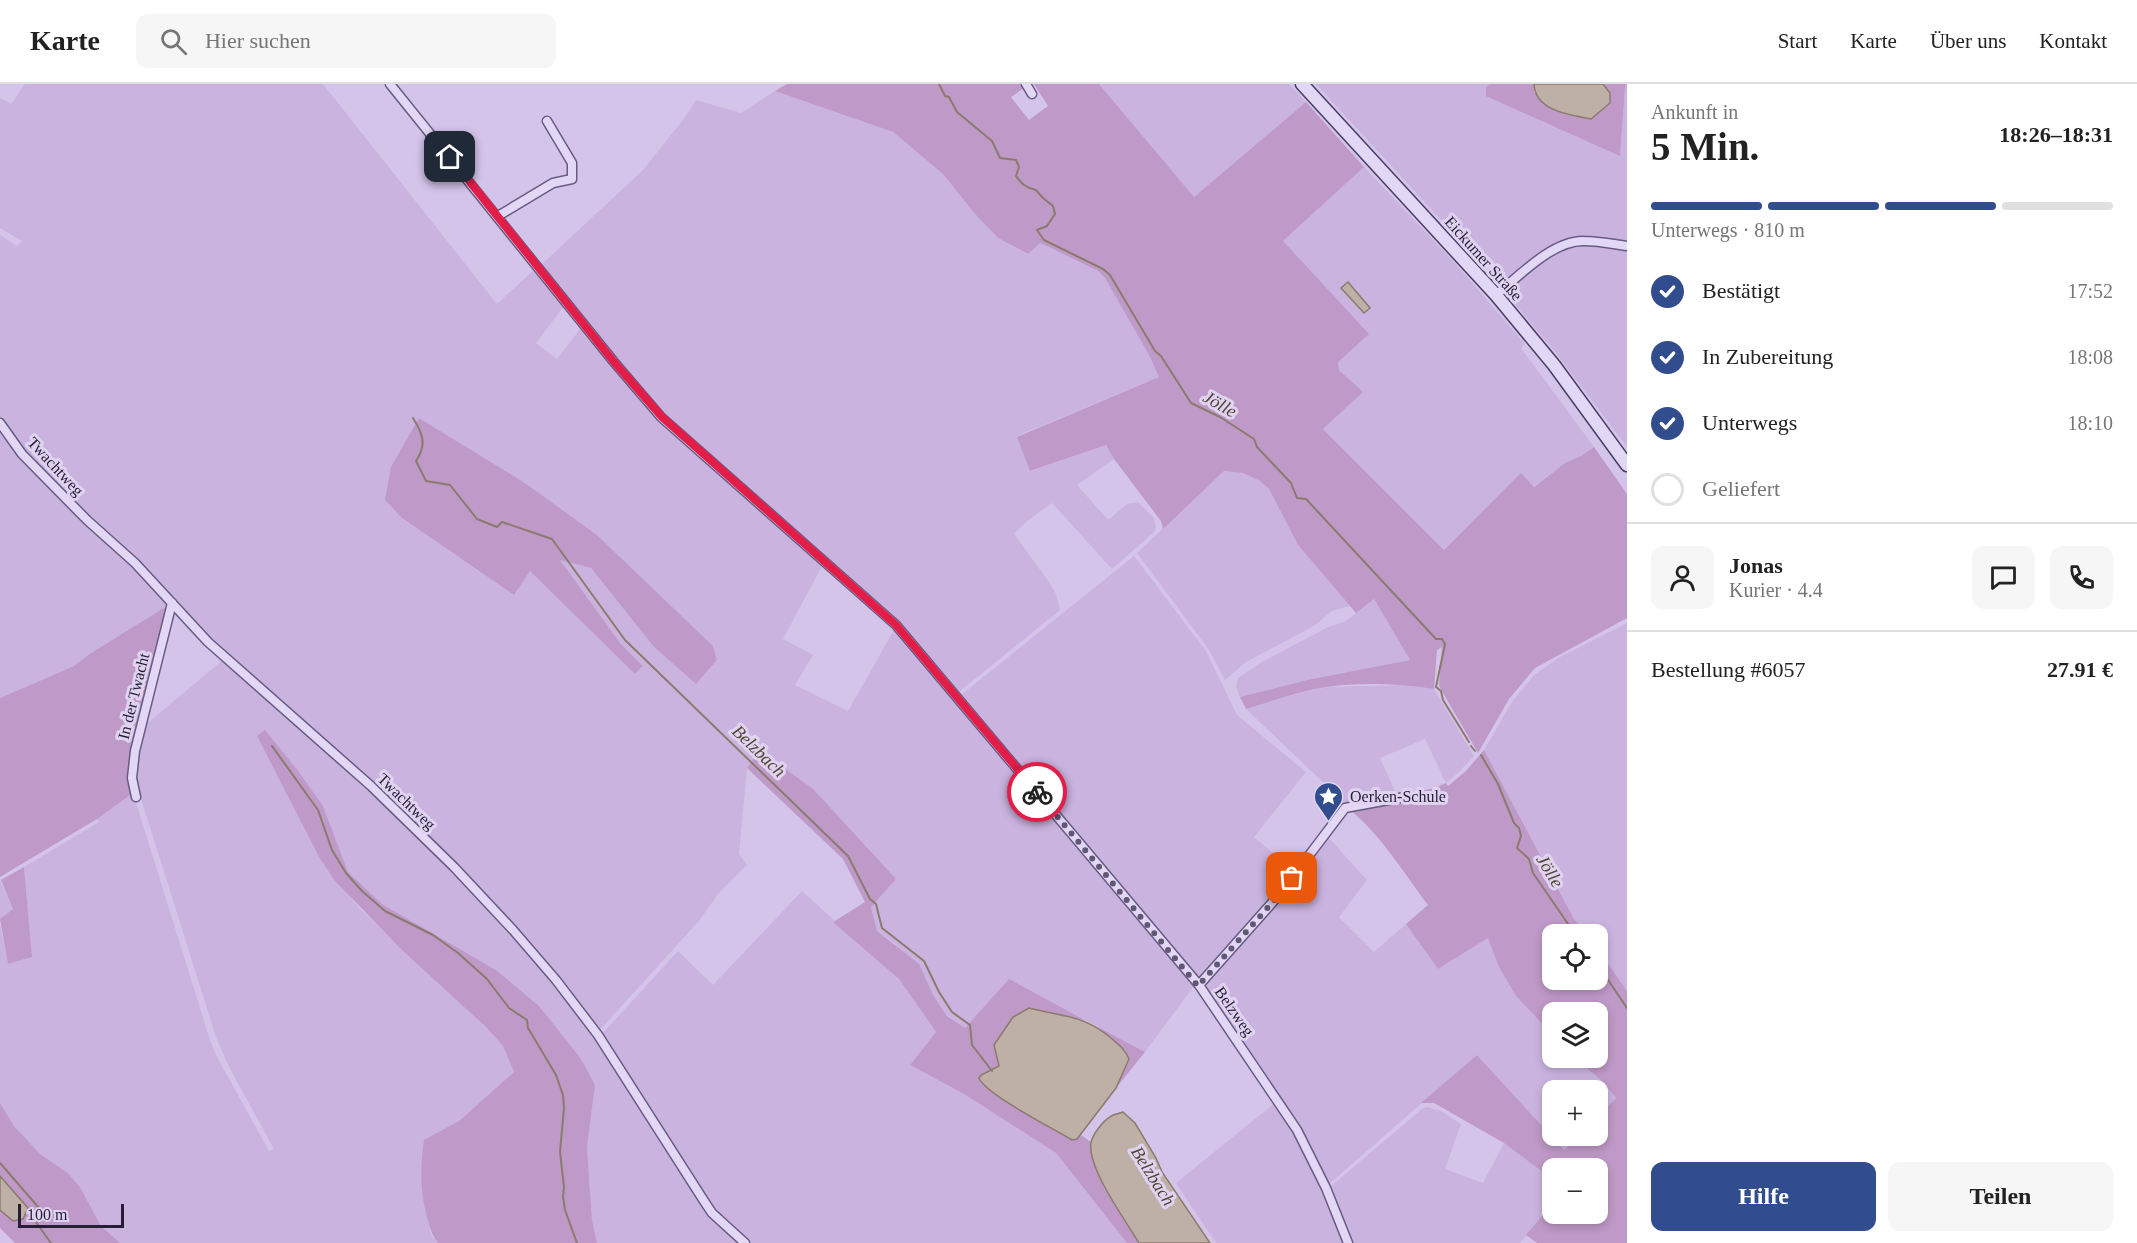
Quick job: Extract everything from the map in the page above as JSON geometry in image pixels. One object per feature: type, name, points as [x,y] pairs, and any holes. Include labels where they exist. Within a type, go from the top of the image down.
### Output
[{"type":"main road","name":"Eickumer Straße","points":[[1302,84],[1496,295],[1554,365],[1627,465]]},
{"type":"street","name":"Belzweg","points":[[390,84],[614,362],[662,417],[883,613],[911,641],[1198,986],[1297,1130],[1326,1188],[1348,1243]]},
{"type":"street","points":[[1026,84],[1032,94]]},
{"type":"street","points":[[498,216],[553,183],[572,179],[572,163],[548,121]]},
{"type":"street","points":[[1496,295],[1548,253],[1565,245],[1584,241],[1627,246]]},
{"type":"street","name":"Twachtweg","points":[[0,423],[22,454],[87,520],[135,563],[208,642],[371,786],[454,867],[513,930],[556,980],[598,1035],[712,1213],[745,1243]]},
{"type":"street","name":"In der Twacht","points":[[136,797],[132,778],[135,751],[172,603]]},
{"type":"street","points":[[1198,986],[1279,895],[1345,808],[1410,796]]},
{"type":"shaded area","points":[[25,84],[323,84],[497,304],[535,269],[564,306],[536,343],[557,359],[581,328],[659,421],[822,566],[783,639],[813,655],[795,685],[848,711],[894,630],[1194,986],[1145,1052],[1009,979],[965,1029],[947,1015],[895,944],[877,931],[871,907],[896,879],[755,757],[747,768],[739,854],[747,865],[718,894],[699,921],[599,1031],[456,865],[210,639],[158,582],[90,518],[26,452],[4,425],[0,418],[0,235],[17,246],[22,241],[0,228],[0,98],[11,104]],"holes":[[[419,418],[525,483],[597,535],[713,646],[717,660],[696,684],[654,647],[591,568],[559,559],[620,643],[643,666],[635,674],[530,570],[514,595],[402,518]]]},
{"type":"shaded area","points":[[787,84],[1021,84],[1024,88],[1011,97],[1029,120],[1048,106],[1034,84],[1099,84],[1194,197],[1306,102],[1364,167],[1283,241],[1369,334],[1338,362],[1339,370],[1363,392],[1323,429],[1444,550],[1521,473],[1534,487],[1565,463],[1594,447],[1627,494],[1627,618],[1535,668],[1509,699],[1478,753],[1439,686],[1442,647],[1437,650],[1434,689],[1380,684],[1340,685],[1286,696],[1246,709],[1240,697],[1307,680],[1410,660],[1374,599],[1356,613],[1298,545],[1269,489],[1260,481],[1243,473],[1224,471],[1163,529],[1161,521],[1106,445],[1030,471],[1017,437],[1159,377],[1105,278],[1098,271],[1040,243],[1028,254],[998,238],[975,214],[943,174],[893,132],[775,91]]},
{"type":"shaded area","points":[[1099,84],[1289,84],[1306,102],[1194,197]]},
{"type":"shaded area","points":[[1316,84],[1490,84],[1486,87],[1620,155],[1627,85],[1627,243],[1573,239],[1563,241],[1501,285]]},
{"type":"shaded area","points":[[1490,84],[1534,84],[1534,93],[1605,85],[1603,84],[1627,84],[1620,156],[1486,96],[1486,87]]},
{"type":"shaded area","points":[[775,91],[893,132],[943,174],[975,214],[998,238],[1027,254],[1039,243],[1098,271],[1105,278],[1159,377],[1017,436],[1031,471],[1106,445],[1114,459],[1077,485],[1108,520],[1127,504],[1138,502],[1154,518],[1156,527],[1154,532],[1112,569],[1052,503],[1027,521],[1014,534],[1049,582],[1056,594],[1060,610],[959,692],[899,622],[662,414],[541,265],[643,170],[696,100],[741,113]]},
{"type":"shaded area","points":[[1364,167],[1455,263],[1525,344],[1521,348],[1594,447],[1565,463],[1533,487],[1521,474],[1444,550],[1323,429],[1363,392],[1339,370],[1338,362],[1283,241]]},
{"type":"shaded area","points":[[1584,243],[1627,248],[1627,447],[1555,352],[1507,295],[1509,287],[1556,252]]},
{"type":"shaded area","points":[[419,418],[525,483],[597,535],[713,646],[717,660],[696,684],[654,647],[591,568],[560,560],[620,643],[643,666],[635,674],[530,571],[514,595],[402,518],[385,500],[391,467]]},
{"type":"shaded area","points":[[0,430],[66,505],[124,557],[167,602],[167,606],[74,666],[0,698]]},
{"type":"shaded area","points":[[1224,471],[1243,473],[1260,481],[1269,489],[1298,545],[1350,606],[1332,611],[1314,626],[1246,662],[1225,680],[1209,650],[1137,553]]},
{"type":"shaded area","points":[[1134,556],[1206,651],[1237,715],[1306,772],[1254,837],[1295,871],[1200,980],[961,695]]},
{"type":"shaded area","points":[[1374,599],[1410,660],[1307,680],[1240,697],[1236,686],[1238,678],[1260,663],[1328,627],[1346,621]]},
{"type":"shaded area","points":[[167,606],[132,750],[133,793],[97,819],[0,877],[0,698],[74,666]]},
{"type":"shaded area","points":[[1627,623],[1627,991],[1608,963],[1608,924],[1578,924],[1574,919],[1484,750],[1512,702],[1534,675],[1560,657]]},
{"type":"shaded area","points":[[224,659],[382,799],[455,873],[551,978],[596,1038],[703,1205],[742,1243],[597,1243],[592,1220],[587,1147],[595,1085],[539,1006],[496,970],[382,904],[348,872],[323,806],[299,772],[265,731],[257,736],[319,857],[359,908],[486,1027],[503,1046],[514,1072],[459,1121],[424,1141],[428,1219],[431,1235],[438,1243],[120,1243],[101,1226],[80,1187],[68,1173],[40,1154],[14,1126],[0,1103],[0,924],[8,964],[32,957],[24,867],[99,822],[97,819],[133,793],[210,1040],[269,1151],[274,1149],[229,1067],[216,1037],[137,786],[138,754],[145,725]]},
{"type":"shaded area","points":[[1404,685],[1434,689],[1474,756],[1446,783],[1425,739],[1380,758],[1397,796],[1345,803],[1246,709],[1303,692],[1329,687]]},
{"type":"shaded area","points":[[265,730],[323,806],[348,872],[382,904],[496,970],[539,1006],[581,1059],[595,1085],[587,1147],[592,1220],[597,1243],[438,1243],[436,1240],[427,1217],[422,1188],[424,1140],[459,1121],[514,1072],[503,1046],[486,1027],[402,950],[335,881],[319,857],[257,736]]},
{"type":"shaded area","points":[[1484,750],[1578,924],[1542,924],[1542,990],[1608,990],[1608,963],[1627,991],[1627,1243],[1537,1243],[1526,1235],[1542,1216],[1542,1224],[1608,1224],[1608,1158],[1542,1158],[1542,1172],[1504,1143],[1434,1103],[1421,1103],[1477,1055],[1542,1126],[1542,1146],[1560,1146],[1564,1150],[1568,1146],[1608,1146],[1608,1106],[1616,1098],[1608,1088],[1608,1080],[1601,1080],[1587,1068],[1608,1068],[1608,1002],[1542,1002],[1542,1023],[1516,996],[1499,967],[1488,938],[1438,969],[1406,924],[1428,905],[1382,843],[1350,810],[1415,799],[1415,792],[1446,783],[1448,786],[1466,771]]},
{"type":"shaded area","points":[[765,754],[813,789],[896,879],[871,907],[877,931],[919,964],[933,995],[947,1016],[965,1028],[1009,979],[1085,1020],[1029,1008],[1013,1017],[996,1053],[999,1066],[981,1075],[981,1083],[995,1094],[1072,1140],[1081,1135],[1091,1142],[1102,1182],[1139,1243],[1127,1243],[1056,1153],[964,1094],[910,1065],[936,1032],[899,979],[834,923],[865,902],[843,859],[747,768],[755,757]]},
{"type":"shaded area","points":[[1327,836],[1367,880],[1339,917],[1374,952],[1406,924],[1438,969],[1488,938],[1516,996],[1542,1023],[1542,1068],[1587,1068],[1601,1080],[1542,1080],[1542,1126],[1477,1055],[1329,1184],[1300,1127],[1204,985]]},
{"type":"shaded area","points":[[24,867],[32,957],[8,964],[0,919],[13,909],[1,880]]},
{"type":"shaded area","points":[[0,880],[13,909],[0,919]]},
{"type":"shaded area","points":[[802,891],[899,979],[936,1032],[910,1065],[964,1094],[1056,1153],[1127,1243],[750,1243],[710,1205],[601,1035],[678,951],[713,985]]},
{"type":"shaded area","points":[[1098,1027],[1145,1052],[1116,1088],[1129,1059],[1126,1051]]},
{"type":"shaded area","points":[[1608,1089],[1616,1099],[1608,1107]]},
{"type":"shaded area","points":[[1276,1102],[1295,1131],[1344,1243],[1216,1243],[1176,1183]]},
{"type":"shaded area","points":[[0,1103],[14,1126],[40,1154],[68,1173],[80,1187],[101,1226],[120,1243],[15,1243],[0,1228],[0,1210],[13,1221],[28,1208],[0,1176]]},
{"type":"shaded area","points":[[1427,1107],[1441,1111],[1461,1124],[1445,1169],[1483,1183],[1504,1143],[1542,1172],[1542,1216],[1520,1243],[1353,1243],[1330,1187]]},
{"type":"water","points":[[1534,84],[1603,84],[1610,93],[1610,103],[1591,119],[1573,116],[1547,106],[1540,100]]},
{"type":"water","points":[[1348,282],[1370,308],[1364,313],[1341,288]]},
{"type":"water","points":[[1029,1008],[1072,1017],[1091,1024],[1119,1045],[1129,1059],[1116,1088],[1077,1139],[1072,1140],[1006,1102],[984,1085],[979,1078],[999,1066],[994,1045],[1013,1017]]},
{"type":"water","points":[[1123,1112],[1135,1123],[1162,1172],[1210,1243],[1139,1243],[1101,1180],[1091,1154],[1091,1143],[1098,1128],[1111,1116]]},
{"type":"water","points":[[0,1176],[28,1208],[23,1219],[13,1221],[0,1210]]},
{"type":"waterway","name":"Jölle","points":[[939,84],[957,112],[992,141],[1000,158],[1016,160],[1019,167],[1016,176],[1020,181],[1036,190],[1053,206],[1055,214],[1047,226],[1037,230],[1044,240],[1103,269],[1110,275],[1155,351],[1161,356],[1191,403],[1220,417],[1254,439],[1257,447],[1291,483],[1297,498],[1306,499],[1436,639],[1442,639],[1445,644],[1436,687],[1441,691],[1443,700],[1469,742]]},
{"type":"waterway","name":"Belzbach","points":[[413,418],[419,429],[423,445],[416,461],[426,481],[450,485],[477,519],[497,527],[502,522],[552,539],[625,640],[848,856],[870,899],[876,904],[882,928],[924,961],[952,1012],[970,1025],[972,1045],[992,1071]]},
{"type":"waterway","points":[[272,746],[318,810],[332,850],[346,873],[362,891],[385,911],[433,935],[458,953],[487,979],[509,1008],[527,1020],[528,1028],[556,1075],[563,1095],[560,1152],[563,1197],[565,1210],[577,1243]]},
{"type":"waterway","name":"Jölle","points":[[1471,746],[1475,751]]},
{"type":"waterway","name":"Jölle","points":[[1481,755],[1498,784],[1514,823],[1519,828],[1521,836],[1517,848],[1529,859],[1533,873],[1568,924]]},
{"type":"waterway","name":"Jölle","points":[[1608,980],[1627,1008]]},
{"type":"waterway","points":[[0,1163],[39,1208],[33,1218],[51,1243]]},
{"type":"way so far","points":[[1037,792],[1198,986],[1292,878]]},
{"type":"place","name":"Oerken-Schule","points":[[1329,822]]},
{"type":"route","points":[[450,157],[614,362],[662,417],[896,625],[1037,792]]}]
